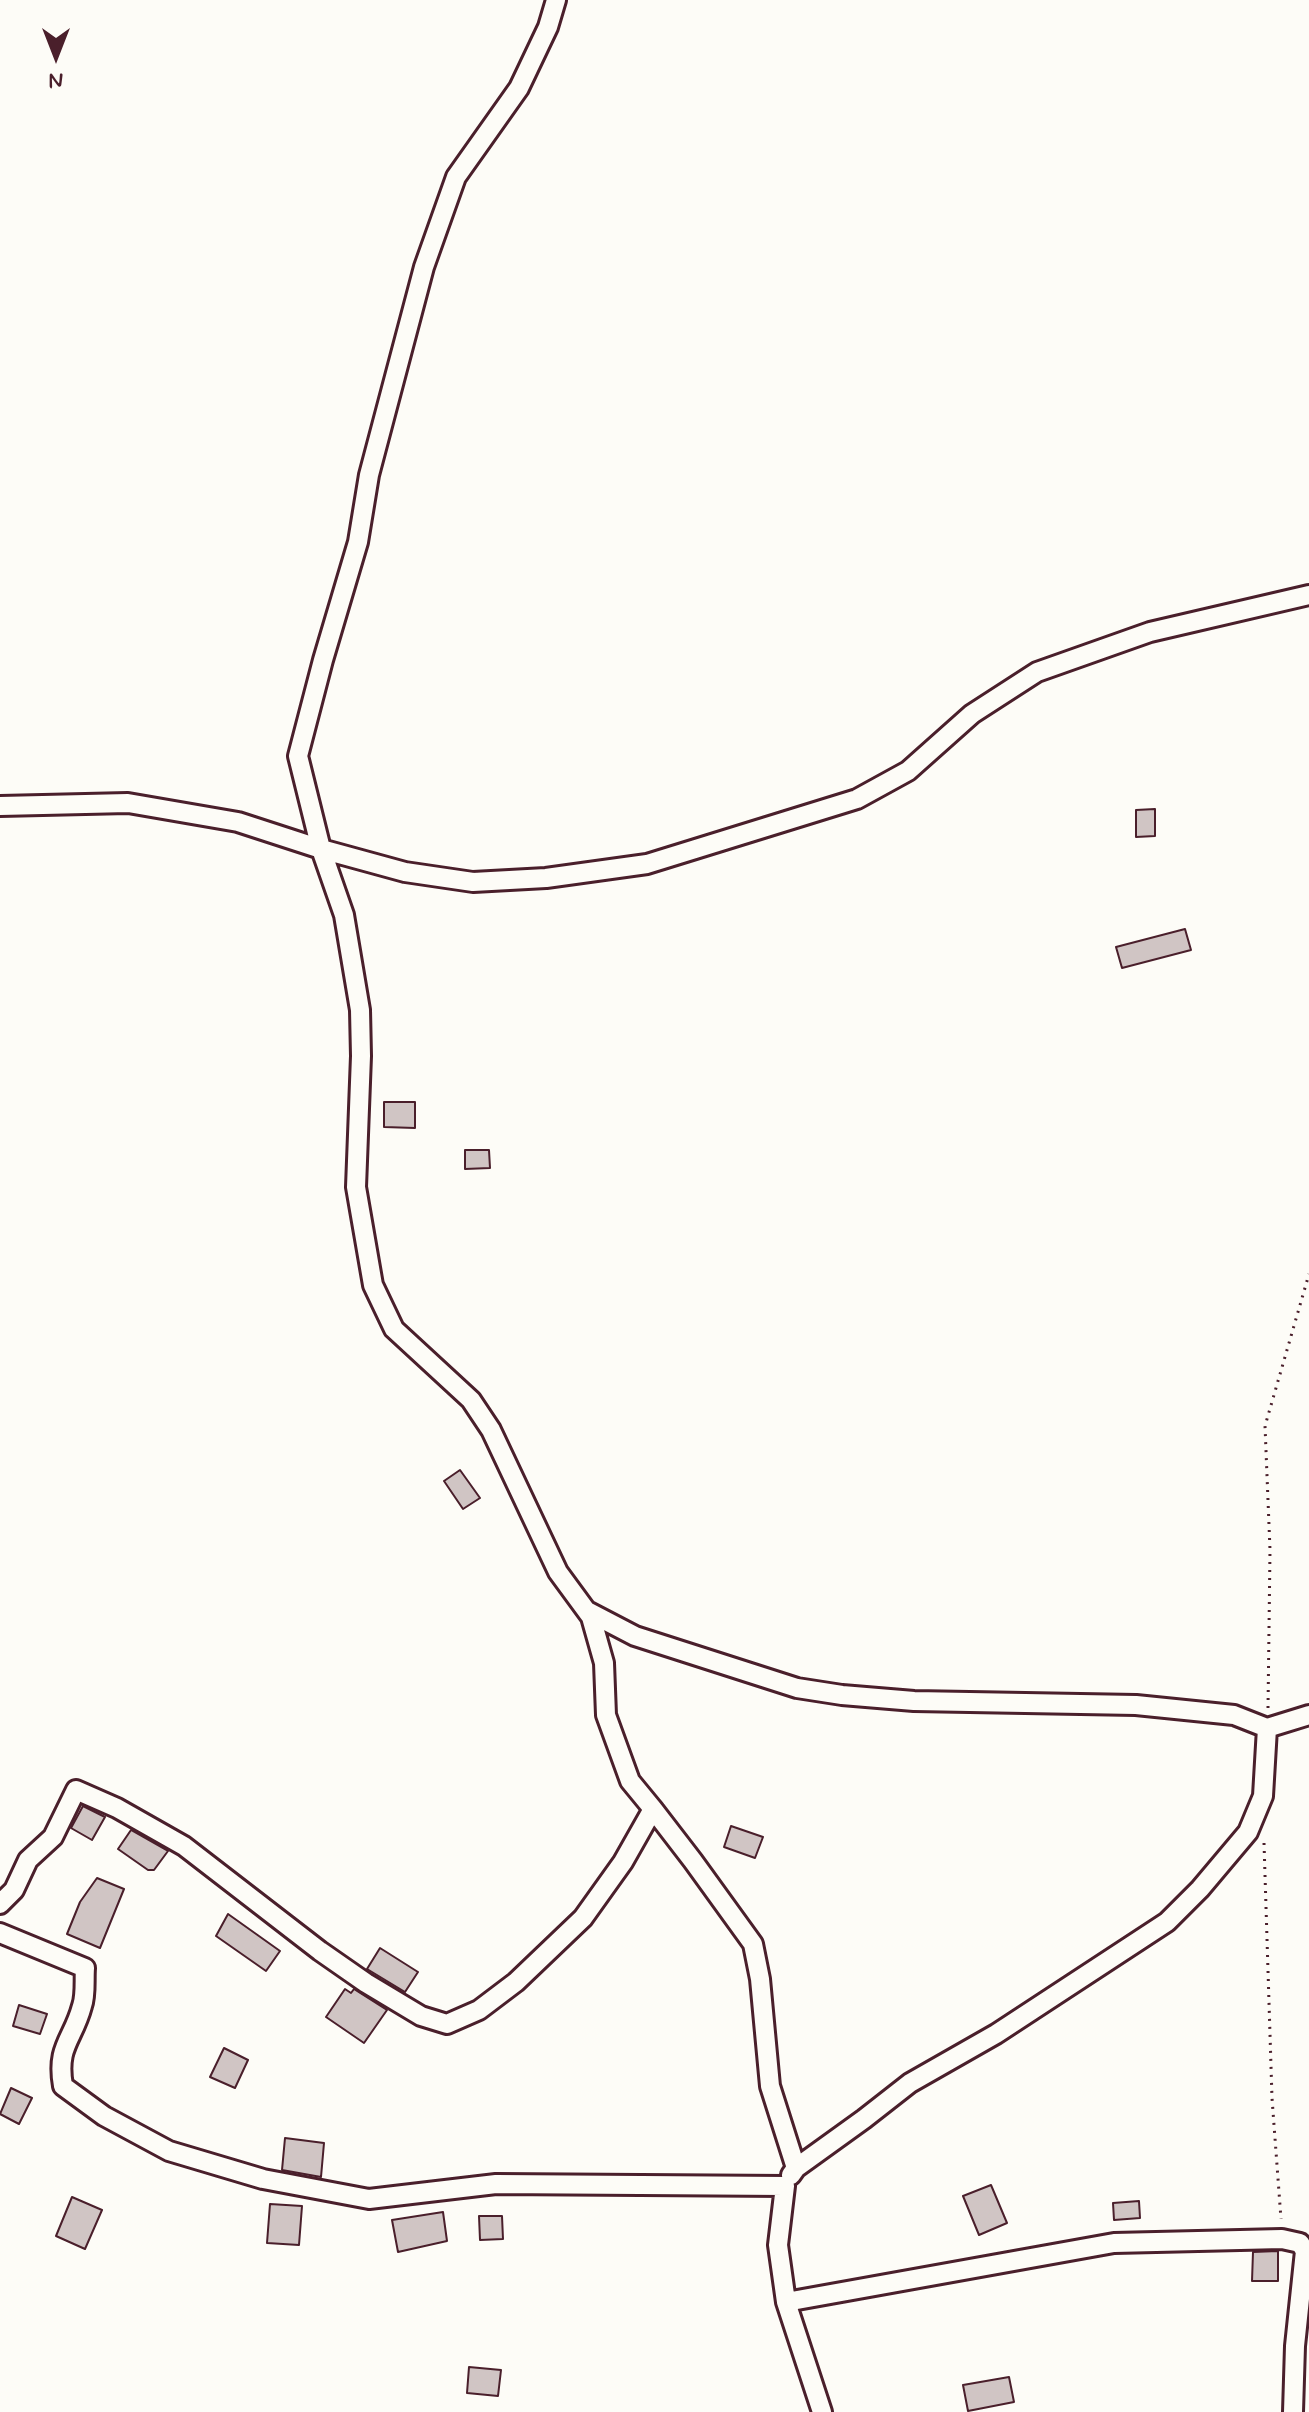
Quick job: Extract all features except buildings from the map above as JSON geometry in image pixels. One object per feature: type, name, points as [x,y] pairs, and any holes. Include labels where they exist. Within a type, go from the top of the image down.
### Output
[{"type":"street","points":[[556,0],[548,27],[519,88],[456,177],[424,267],[369,475],[358,542],[298,756],[321,849],[344,915],[360,1010],[356,1187],[373,1285],[394,1329],[471,1400],[491,1430],[558,1572],[591,1617],[604,1663],[606,1715],[630,1781],[753,1944],[760,1979],[770,2086],[796,2168]]},
{"type":"street","points":[[0,806],[128,803],[238,822],[405,872],[473,882],[546,878],[647,864],[857,799],[908,771],[972,714],[1037,672],[1150,632],[1309,595]]},
{"type":"street","points":[[587,1611],[635,1636],[797,1688],[842,1695],[914,1701],[1150,1707],[1234,1715],[1267,1728],[1309,1715]]},
{"type":"street","points":[[822,2412],[786,2302],[778,2245],[785,2186],[796,2168],[910,2083],[996,2034],[1167,1922],[1200,1889],[1248,1832],[1263,1796],[1267,1728]]},
{"type":"street","points":[[0,1904],[14,1890],[28,1860],[53,1837],[76,1790],[117,1808],[184,1846],[366,1983],[421,2016],[447,2024],[479,2010],[516,1982],[583,1918],[623,1862],[653,1809]]},
{"type":"street","points":[[0,1933],[85,1968],[83,2005],[65,2044],[60,2067],[63,2086],[104,2116],[169,2151],[263,2179],[369,2199],[496,2184],[785,2186]]},
{"type":"street","points":[[786,2302],[1114,2243],[1282,2239],[1300,2243],[1307,2252],[1295,2346],[1293,2412]]},
{"type":"path","points":[[1267,1728],[1270,1550],[1265,1426],[1309,1274]]},
{"type":"path","points":[[1264,1842],[1272,2098],[1282,2239]]}]
